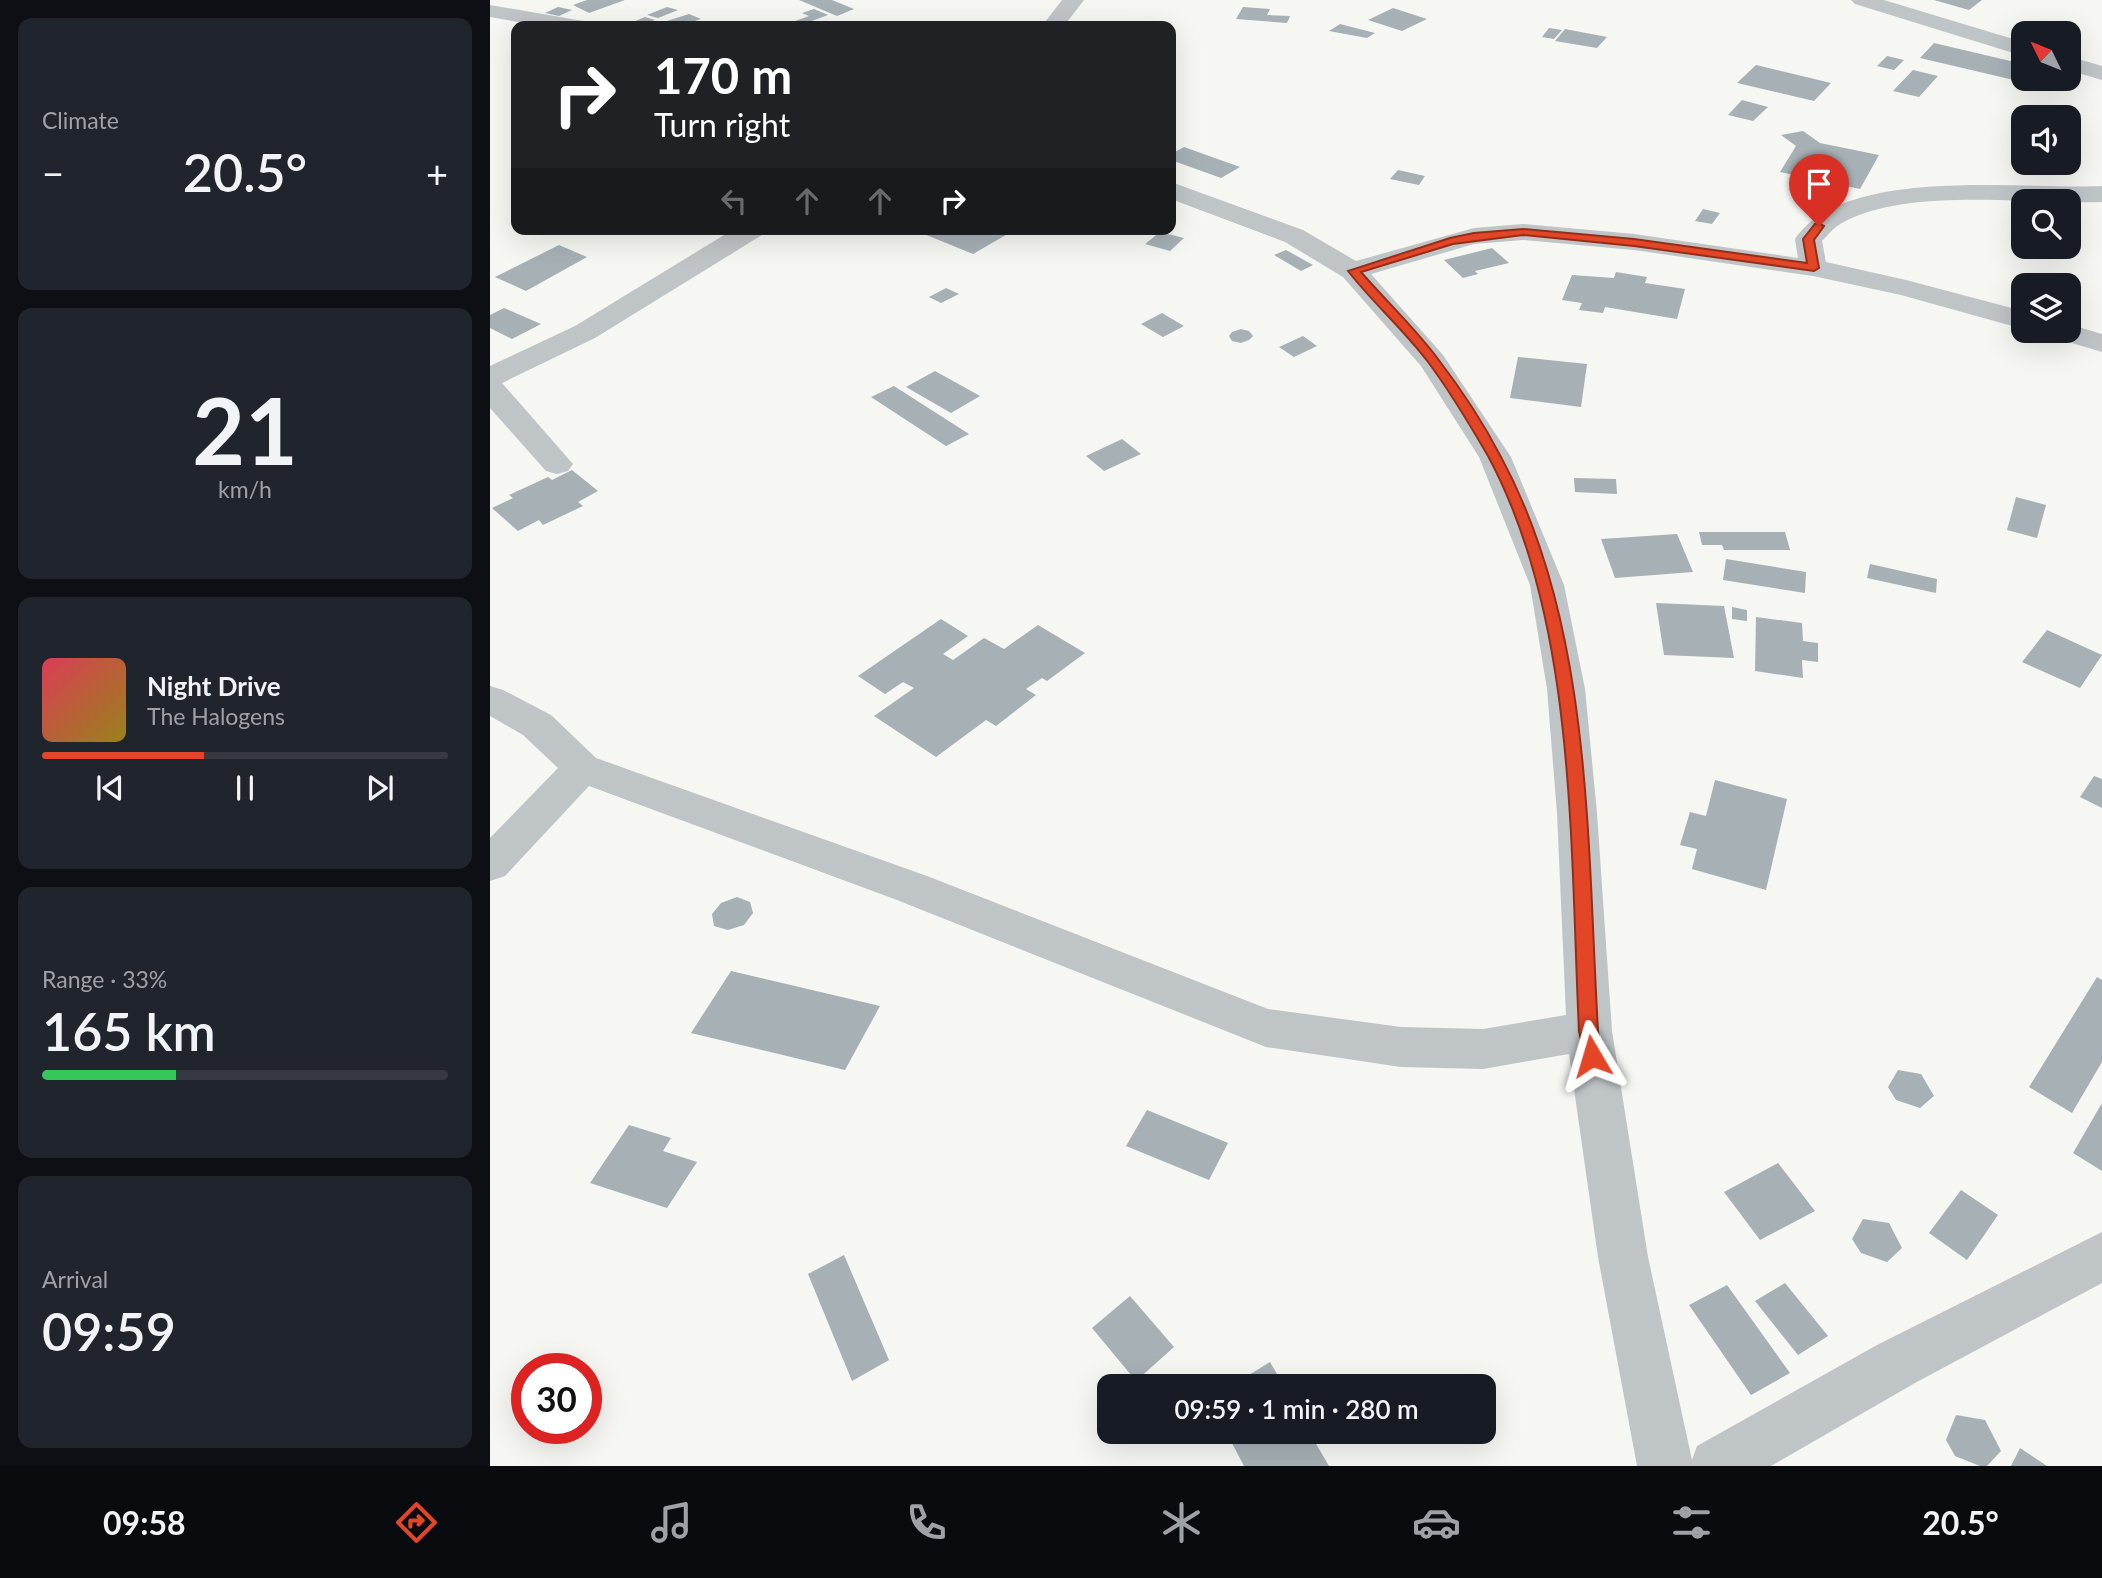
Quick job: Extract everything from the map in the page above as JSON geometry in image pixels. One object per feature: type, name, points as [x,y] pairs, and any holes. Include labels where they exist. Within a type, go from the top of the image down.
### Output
[{"type":"street","points":[[1057,21],[1073,0]]},
{"type":"street","points":[[1862,0],[2011,45]]},
{"type":"street","points":[[490,12],[546,21]]},
{"type":"street","points":[[2081,67],[2102,73]]},
{"type":"street","points":[[1176,192],[1294,236],[1353,271],[1433,360],[1495,457],[1531,541],[1546,585],[1566,689],[1577,813],[1589,1031],[1623,1257],[1665,1466]]},
{"type":"street","points":[[1814,268],[1808,239],[1840,212],[1867,202],[1966,193],[2043,197],[2102,194]]},
{"type":"street","points":[[1353,271],[1462,239],[1523,232],[1634,242],[1814,268],[1906,288],[2011,317]]},
{"type":"street","points":[[490,377],[585,332],[744,235]]},
{"type":"street","points":[[2081,337],[2102,343]]},
{"type":"street","points":[[490,387],[557,464]]},
{"type":"street","points":[[490,699],[537,725],[582,768],[912,888],[1266,1028],[1401,1047],[1483,1049],[1589,1031]]},
{"type":"street","points":[[490,865],[582,768]]},
{"type":"street","points":[[1717,1466],[1896,1364],[2102,1256]]},
{"type":"building","points":[[587,0],[625,0],[589,13],[573,5]]},
{"type":"building","points":[[799,0],[832,0],[854,9],[837,16]]},
{"type":"building","points":[[1934,0],[1982,0],[1969,10]]},
{"type":"building","points":[[558,7],[572,10],[559,16],[545,13]]},
{"type":"building","points":[[667,7],[678,10],[658,18],[647,15]]},
{"type":"building","points":[[1243,7],[1270,9],[1267,15],[1290,16],[1287,23],[1236,19]]},
{"type":"building","points":[[1393,8],[1427,19],[1402,31],[1368,20]]},
{"type":"building","points":[[814,9],[828,15],[812,21],[795,21],[809,16],[802,13]]},
{"type":"building","points":[[689,14],[701,19],[695,21],[667,21]]},
{"type":"building","points":[[645,17],[655,20],[652,21],[635,21]]},
{"type":"building","points":[[1340,24],[1375,33],[1367,38],[1329,31]]},
{"type":"building","points":[[1549,28],[1562,30],[1554,39],[1542,37]]},
{"type":"building","points":[[1565,29],[1607,37],[1597,48],[1555,41]]},
{"type":"building","points":[[1934,43],[2011,61],[2011,79],[1920,58]]},
{"type":"building","points":[[1887,56],[1904,60],[1894,70],[1877,66]]},
{"type":"building","points":[[1756,65],[1831,83],[1814,101],[1737,83]]},
{"type":"building","points":[[1913,70],[1938,76],[1919,97],[1893,91]]},
{"type":"building","points":[[1742,100],[1768,107],[1753,121],[1728,115]]},
{"type":"building","points":[[1803,131],[1820,143],[1879,155],[1860,189],[1780,172],[1796,146],[1781,135]]},
{"type":"building","points":[[1184,147],[1240,167],[1221,178],[1176,162],[1176,151]]},
{"type":"building","points":[[1398,170],[1425,176],[1419,185],[1390,179]]},
{"type":"building","points":[[1703,209],[1720,213],[1712,224],[1695,221]]},
{"type":"building","points":[[926,235],[1006,235],[973,254]]},
{"type":"building","points":[[1156,235],[1184,238],[1170,251],[1145,244]]},
{"type":"building","points":[[559,245],[587,257],[526,291],[495,277]]},
{"type":"building","points":[[1492,248],[1509,263],[1475,271],[1478,274],[1463,278],[1444,260]]},
{"type":"building","points":[[1286,250],[1313,265],[1301,271],[1274,255]]},
{"type":"building","points":[[1616,272],[1647,277],[1645,283],[1685,289],[1677,319],[1605,307],[1603,313],[1579,310],[1582,303],[1562,300],[1572,275],[1614,278]]},
{"type":"building","points":[[946,288],[959,294],[941,303],[929,297]]},
{"type":"building","points":[[504,308],[541,324],[512,339],[490,328],[490,315]]},
{"type":"building","points":[[1162,313],[1184,326],[1163,337],[1141,324]]},
{"type":"building","points":[[1241,329],[1249,331],[1253,336],[1241,343],[1232,341],[1229,336],[1232,332]]},
{"type":"building","points":[[1303,336],[1317,346],[1294,357],[1279,347]]},
{"type":"building","points":[[1518,357],[1587,364],[1581,407],[1510,398]]},
{"type":"building","points":[[935,371],[980,396],[951,413],[906,387]]},
{"type":"building","points":[[894,386],[969,434],[946,446],[871,397]]},
{"type":"building","points":[[1122,439],[1141,454],[1104,471],[1086,456]]},
{"type":"building","points":[[572,470],[598,491],[578,502],[583,506],[543,525],[539,520],[518,531],[492,508],[513,498],[509,495],[548,477],[552,480]]},
{"type":"building","points":[[1574,478],[1616,479],[1617,494],[1575,492]]},
{"type":"building","points":[[2016,497],[2046,505],[2037,538],[2007,530]]},
{"type":"building","points":[[1699,532],[1785,532],[1790,550],[1724,550],[1722,545],[1702,545]]},
{"type":"building","points":[[1677,534],[1693,572],[1615,578],[1601,539]]},
{"type":"building","points":[[1726,559],[1806,572],[1805,593],[1723,580]]},
{"type":"building","points":[[1870,564],[1937,579],[1936,593],[1867,578]]},
{"type":"building","points":[[1656,603],[1724,606],[1734,658],[1664,655]]},
{"type":"building","points":[[1732,607],[1747,610],[1747,621],[1732,619]]},
{"type":"building","points":[[1756,617],[1802,623],[1803,641],[1818,643],[1818,662],[1802,660],[1803,678],[1755,671]]},
{"type":"building","points":[[941,619],[968,636],[943,654],[953,660],[984,638],[1004,649],[1038,625],[1085,653],[1047,681],[1042,678],[1026,689],[1036,695],[996,726],[986,720],[936,757],[874,716],[914,688],[903,682],[885,694],[858,676]]},
{"type":"building","points":[[2047,630],[2102,655],[2080,688],[2022,662]]},
{"type":"building","points":[[2094,776],[2102,779],[2102,808],[2080,797]]},
{"type":"building","points":[[1715,780],[1787,799],[1766,890],[1692,869],[1697,849],[1680,845],[1690,812],[1706,816]]},
{"type":"building","points":[[737,897],[750,902],[753,913],[744,925],[728,930],[714,926],[712,914],[721,903]]},
{"type":"building","points":[[731,971],[880,1006],[845,1070],[691,1033]]},
{"type":"building","points":[[2097,977],[2102,980],[2102,1062],[2072,1113],[2029,1087]]},
{"type":"building","points":[[1898,1070],[1921,1074],[1934,1096],[1920,1108],[1896,1100],[1888,1087]]},
{"type":"building","points":[[2102,1103],[2102,1171],[2073,1153]]},
{"type":"building","points":[[1147,1110],[1228,1143],[1209,1180],[1126,1146]]},
{"type":"building","points":[[629,1125],[671,1138],[663,1151],[697,1162],[667,1208],[590,1183]]},
{"type":"building","points":[[1778,1163],[1815,1211],[1760,1240],[1724,1192]]},
{"type":"building","points":[[1961,1190],[1998,1215],[1967,1260],[1929,1233]]},
{"type":"building","points":[[1863,1219],[1889,1223],[1902,1248],[1887,1262],[1861,1253],[1852,1239]]},
{"type":"building","points":[[844,1255],[889,1360],[852,1381],[808,1274]]},
{"type":"building","points":[[1785,1283],[1828,1336],[1798,1355],[1755,1301]]},
{"type":"building","points":[[1727,1285],[1790,1373],[1751,1395],[1689,1305]]},
{"type":"building","points":[[1130,1296],[1174,1347],[1144,1374],[1130,1374],[1092,1328]]},
{"type":"building","points":[[1270,1362],[1277,1374],[1250,1374]]},
{"type":"building","points":[[1956,1415],[1985,1420],[2001,1451],[1987,1466],[1955,1456],[1946,1440]]},
{"type":"building","points":[[1232,1444],[1316,1444],[1329,1466],[1244,1466]]},
{"type":"building","points":[[2020,1448],[2047,1466],[2011,1466]]},
{"type":"route","points":[[1592,1056],[1577,813],[1566,689],[1558,635],[1546,585],[1531,541],[1495,457],[1433,360],[1353,271],[1450,242],[1504,232],[1634,242],[1814,268],[1808,239],[1819,226]]}]
